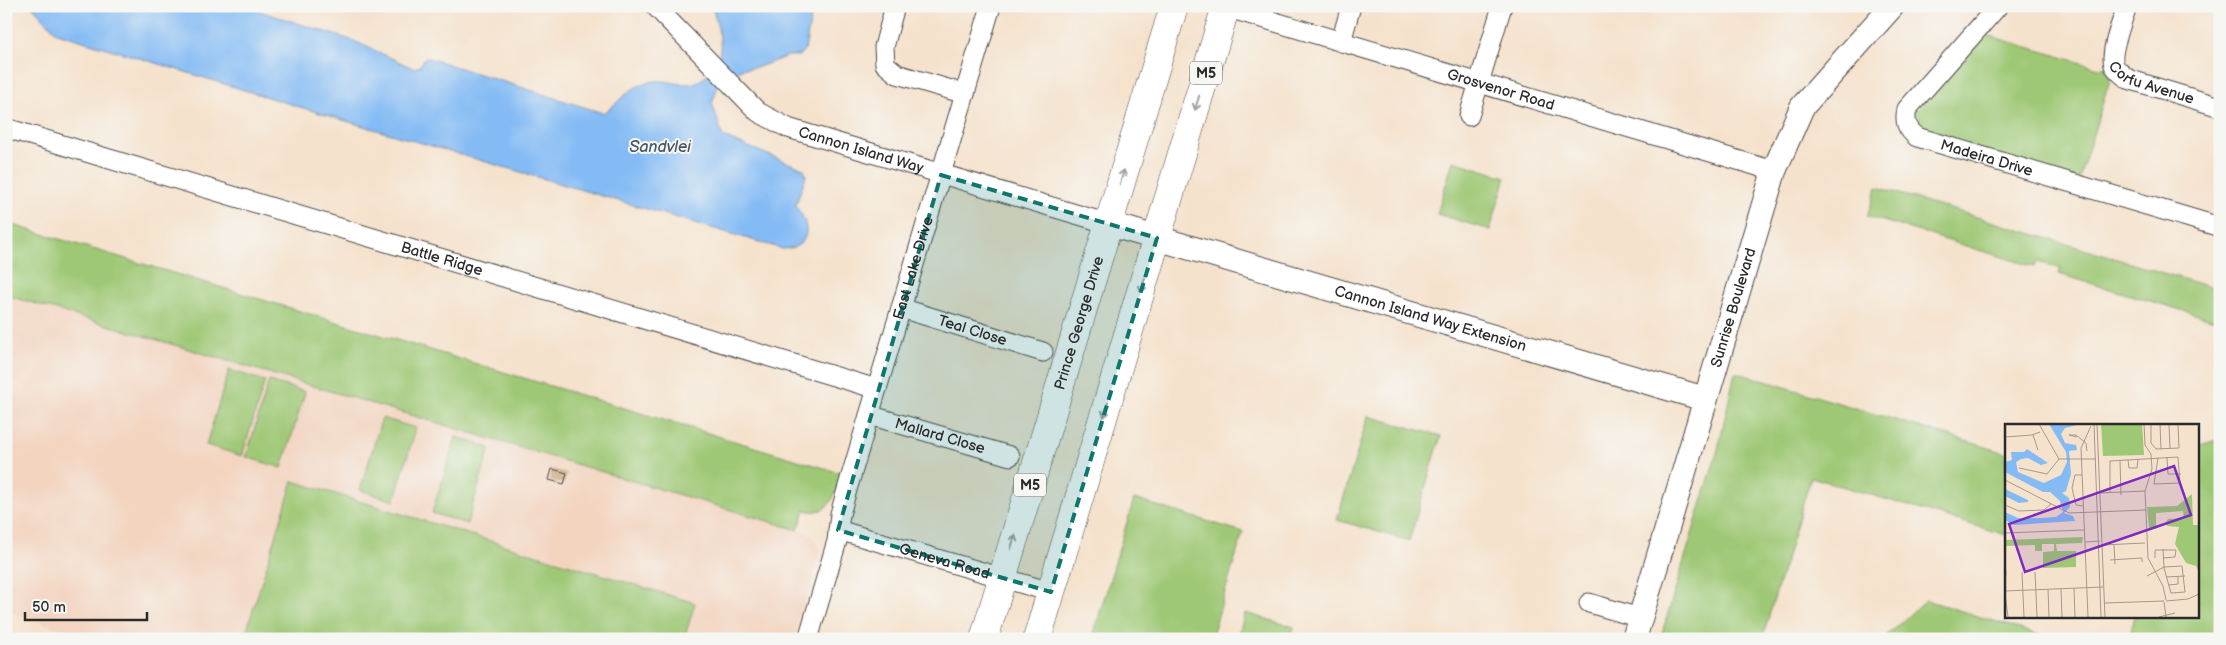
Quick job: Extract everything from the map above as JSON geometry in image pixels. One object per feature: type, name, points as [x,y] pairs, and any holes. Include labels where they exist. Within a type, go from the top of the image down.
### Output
[{"type":"main road","name":"Prince George Drive","points":[[984,639],[1174,6]]},
{"type":"main road","name":"M5","points":[[1037,639],[1226,7]]},
{"type":"street","name":"Cannon Island Way","points":[[655,6],[758,112],[788,128],[1109,224]]},
{"type":"street","points":[[895,6],[884,48],[885,64],[897,74],[965,94]]},
{"type":"street","name":"East Lake Drive","points":[[808,639],[838,530],[840,514],[991,6]]},
{"type":"street","points":[[1341,42],[1351,6]]},
{"type":"street","points":[[1468,116],[1502,6]]},
{"type":"street","name":"Sunrise Boulevard","points":[[1637,629],[1774,171],[1802,107],[1892,6]]},
{"type":"street","name":"Madeira Drive","points":[[1998,6],[1907,110],[1906,126],[1910,131],[1917,137],[2220,227]]},
{"type":"street","name":"Corfu Avenue","points":[[2127,6],[2113,54],[2113,64],[2118,71],[2128,80],[2220,107]]},
{"type":"street","name":"Grosvenor Road","points":[[1226,7],[1774,171]]},
{"type":"street","name":"Battle Ridge","points":[[6,128],[877,389]]},
{"type":"street","name":"Cannon Island Way Extension","points":[[1109,224],[1705,399]]},
{"type":"street","name":"Teal Close","points":[[901,308],[1043,352]]},
{"type":"street","name":"Mallard Close","points":[[869,415],[1010,456]]},
{"type":"street","name":"Geneva Road","points":[[838,530],[1051,592]]},
{"type":"street","points":[[1589,603],[1637,629]]},
{"type":"highlighted area","points":[[941,175],[1157,238],[1051,592],[838,530]]},
{"type":"shaded area","points":[[6,295],[811,534],[821,551],[794,639],[93,639],[6,611]]},
{"type":"green space","points":[[1983,31],[1987,35],[2099,68],[2105,67],[2110,80],[2079,179],[1926,134],[1918,127],[1915,112]]},
{"type":"green space","points":[[1453,161],[1506,177],[1490,230],[1437,214]]},
{"type":"green space","points":[[1877,187],[2220,290],[2220,326],[2218,321],[2059,274],[2061,268],[2037,262],[2035,267],[1867,216]]},
{"type":"green space","points":[[6,223],[841,473],[837,488],[831,502],[826,507],[814,511],[805,510],[798,530],[6,295]]},
{"type":"green space","points":[[229,370],[265,381],[242,456],[206,445]]},
{"type":"green space","points":[[1735,372],[2005,453],[2005,535],[1811,477],[1762,639],[1667,639],[1668,635],[1662,633],[1718,449]]},
{"type":"green space","points":[[269,381],[305,392],[282,468],[246,457]]},
{"type":"green space","points":[[1368,416],[1441,436],[1409,541],[1337,520]]},
{"type":"green space","points":[[382,418],[416,428],[394,501],[360,490]]},
{"type":"green space","points":[[456,437],[490,448],[467,524],[432,513]]},
{"type":"green space","points":[[2220,439],[2220,639],[2129,639],[2134,618],[2198,618],[2198,446]]},
{"type":"green space","points":[[293,481],[695,603],[684,639],[244,639]]},
{"type":"green space","points":[[1134,499],[1243,532],[1211,639],[1092,639]]},
{"type":"green space","points":[[1926,600],[2052,639],[1888,639],[1887,635]]},
{"type":"green space","points":[[1245,613],[1294,627],[1290,639],[1237,639]]},
{"type":"water","name":"Sandvlei","points":[[32,6],[244,6],[354,41],[413,68],[420,66],[425,57],[603,113],[635,87],[642,84],[660,81],[691,84],[704,78],[714,67],[720,51],[719,33],[712,6],[813,6],[805,49],[799,56],[788,56],[759,67],[741,69],[729,76],[717,89],[712,103],[723,137],[804,169],[806,176],[795,206],[804,220],[806,234],[799,244],[792,248],[783,249],[336,118],[57,33]]},
{"type":"building","points":[[552,469],[567,473],[564,484],[549,480]]}]
